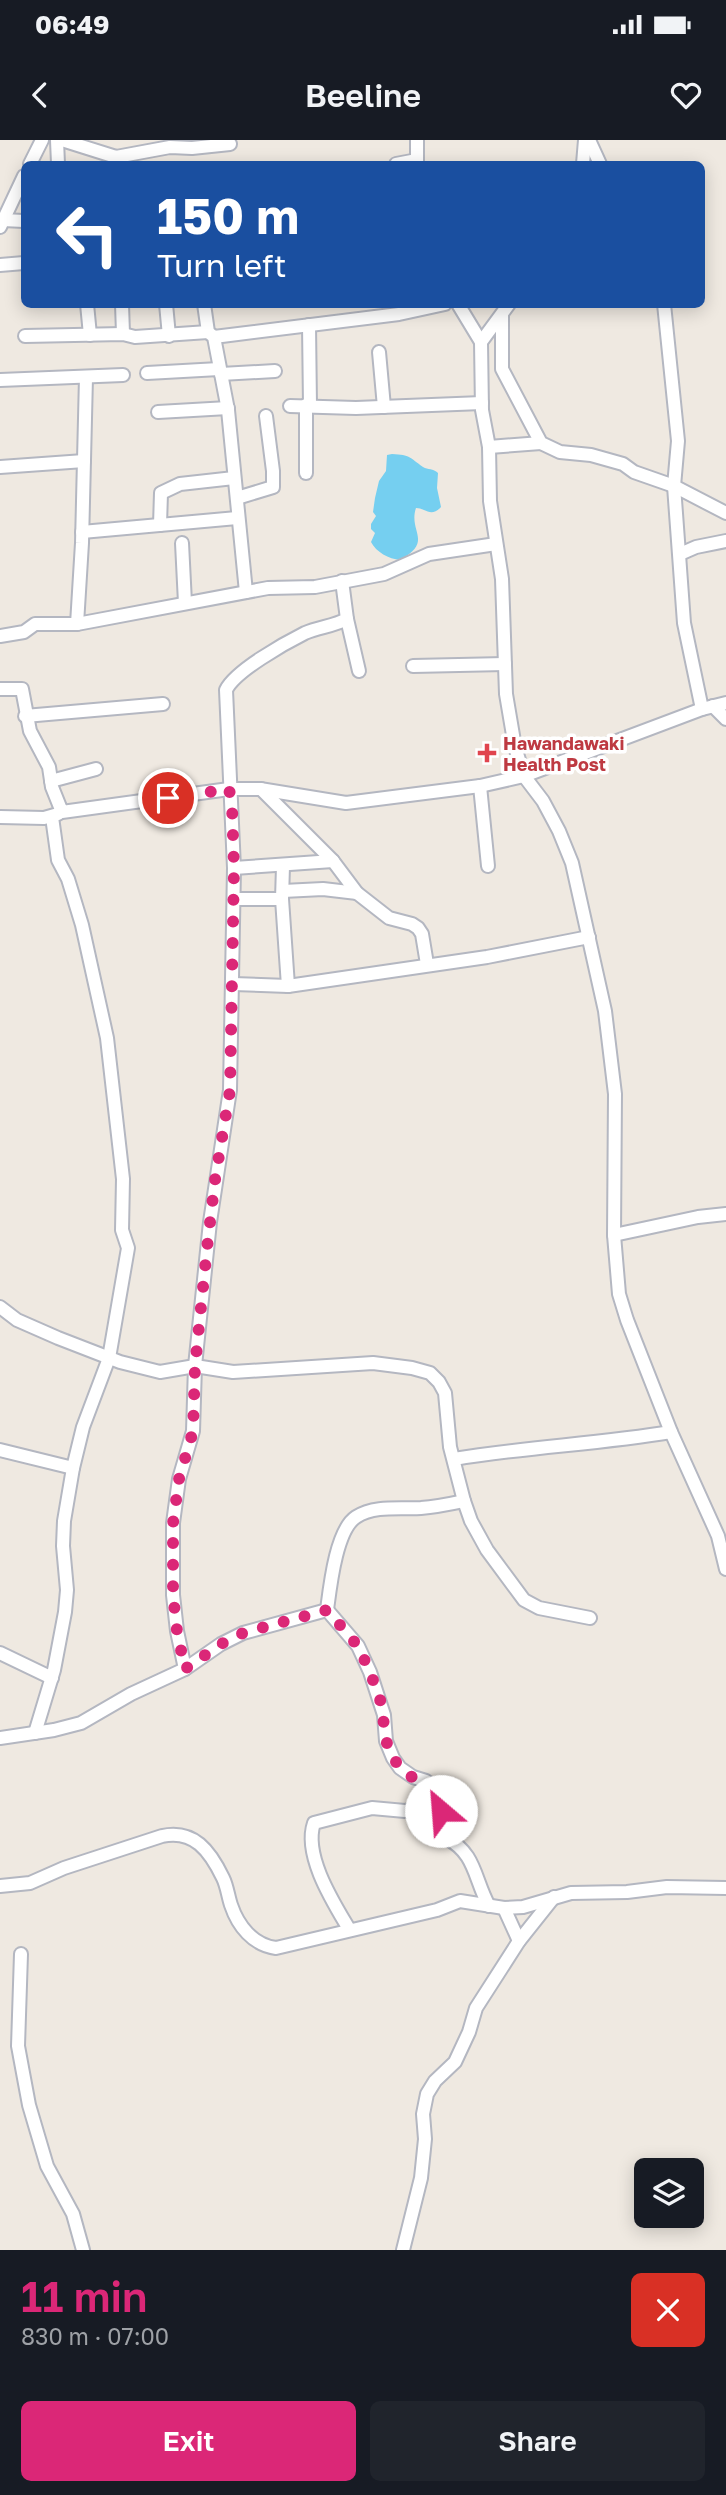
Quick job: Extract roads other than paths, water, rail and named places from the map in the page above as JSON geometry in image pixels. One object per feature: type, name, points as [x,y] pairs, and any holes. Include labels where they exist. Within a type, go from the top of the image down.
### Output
[{"type":"street","points":[[32,161],[42,140]]},
{"type":"street","points":[[57,140],[58,161]]},
{"type":"street","points":[[62,140],[98,147],[118,161],[170,147],[230,144]]},
{"type":"street","points":[[417,140],[417,161]]},
{"type":"street","points":[[584,161],[587,140]]},
{"type":"street","points":[[587,140],[598,161]]},
{"type":"street","points":[[21,182],[3,216],[21,220]]},
{"type":"street","points":[[0,265],[21,263]]},
{"type":"street","points":[[87,308],[90,335]]},
{"type":"street","points":[[122,308],[123,334]]},
{"type":"street","points":[[166,308],[169,336]]},
{"type":"street","points":[[205,308],[228,408],[246,592]]},
{"type":"street","points":[[25,336],[211,335],[309,326],[427,308]]},
{"type":"street","points":[[460,308],[481,342]]},
{"type":"street","points":[[664,308],[678,441],[674,486],[684,623],[714,706],[726,719]]},
{"type":"street","points":[[505,310],[481,342],[480,360],[482,403],[489,447],[490,501],[502,579],[510,724],[524,776],[543,801],[572,863],[604,1011],[613,1071],[616,1133],[614,1235],[619,1294],[671,1432],[718,1536],[726,1569]]},
{"type":"street","points":[[505,310],[502,369],[541,443]]},
{"type":"street","points":[[306,473],[309,326]]},
{"type":"street","points":[[379,352],[384,407]]},
{"type":"street","points":[[480,360],[502,369]]},
{"type":"street","points":[[147,373],[275,370]]},
{"type":"street","points":[[0,380],[122,375]]},
{"type":"street","points":[[77,624],[86,377]]},
{"type":"street","points":[[290,406],[384,407],[482,403]]},
{"type":"street","points":[[158,412],[228,408]]},
{"type":"street","points":[[237,498],[271,490],[273,487],[274,471],[266,415]]},
{"type":"street","points":[[489,447],[541,443],[559,452],[607,458],[635,472],[674,486],[726,513]]},
{"type":"street","points":[[0,467],[84,461]]},
{"type":"street","points":[[160,525],[161,493],[180,484],[234,478]]},
{"type":"street","points":[[82,532],[237,519]]},
{"type":"street","points":[[680,554],[726,541]]},
{"type":"street","points":[[183,543],[185,603]]},
{"type":"street","points":[[0,636],[24,632],[34,624],[77,624],[268,588],[315,587],[384,573],[429,554],[496,544]]},
{"type":"street","points":[[342,581],[347,619],[359,671]]},
{"type":"street","points":[[185,1669],[173,1595],[173,1523],[179,1479],[193,1431],[195,1366],[214,1190],[230,1090],[234,868],[226,690],[248,667],[307,633],[347,619]]},
{"type":"street","points":[[412,666],[505,664]]},
{"type":"street","points":[[0,689],[22,690],[30,731],[49,767],[57,815],[58,860],[68,879],[82,925],[107,1038],[123,1180],[122,1230],[128,1248],[109,1358],[83,1427],[73,1468],[64,1521],[67,1590],[52,1678],[34,1733]]},
{"type":"street","points":[[25,716],[163,704]]},
{"type":"street","points":[[0,817],[57,815],[229,789],[260,789],[346,803],[480,786],[524,776],[714,706]]},
{"type":"street","points":[[51,781],[96,769]]},
{"type":"street","points":[[480,786],[488,866]]},
{"type":"street","points":[[260,789],[333,861],[356,893],[389,918],[418,928],[422,934],[427,964]]},
{"type":"street","points":[[234,868],[333,861]]},
{"type":"street","points":[[283,866],[282,895],[288,986]]},
{"type":"street","points":[[234,899],[323,889],[356,893]]},
{"type":"street","points":[[233,984],[288,986],[487,957],[589,937]]},
{"type":"street","points":[[614,1235],[698,1217],[726,1214]]},
{"type":"street","points":[[0,1307],[17,1320],[109,1358],[160,1372],[195,1366],[233,1372],[373,1363],[430,1373],[445,1393],[450,1447],[464,1501],[471,1521],[487,1550],[524,1600],[539,1608],[590,1618]]},
{"type":"street","points":[[454,1459],[499,1452],[607,1443],[671,1432]]},
{"type":"street","points":[[0,1450],[73,1468]]},
{"type":"street","points":[[464,1501],[420,1508],[390,1508],[356,1517],[344,1534],[331,1581],[327,1610],[358,1646],[370,1672],[382,1707],[386,1741],[393,1758],[400,1768],[412,1777],[426,1781],[434,1788],[446,1838],[461,1845],[467,1854],[489,1906]]},
{"type":"street","points":[[0,1738],[81,1723],[131,1694],[185,1669],[221,1644],[243,1633],[327,1610]]},
{"type":"street","points":[[0,1653],[52,1678]]},
{"type":"street","points":[[349,1929],[327,1889],[313,1853],[311,1840],[314,1823],[372,1808],[405,1811],[439,1803]]},
{"type":"street","points":[[0,1886],[30,1883],[64,1868],[162,1836],[175,1833],[187,1835],[200,1843],[224,1879],[231,1906],[239,1922],[256,1941],[265,1947],[276,1948],[437,1910],[460,1901],[504,1908],[523,1907],[570,1893],[627,1892],[667,1887],[726,1888]]},
{"type":"street","points":[[403,2250],[422,2169],[423,2114],[427,2094],[435,2081],[450,2069],[469,2032],[476,2008],[519,1941],[554,1896]]},
{"type":"street","points":[[504,1908],[519,1941]]},
{"type":"street","points":[[21,1954],[18,2046],[29,2105],[47,2166],[73,2214],[83,2250]]},
{"type":"water","points":[[387,455],[406,456],[438,473],[437,488],[441,507],[434,512],[416,508],[414,516],[418,542],[410,553],[400,560],[383,554],[371,542],[375,533],[371,524],[376,516],[373,512],[379,481],[386,471]]},
{"type":"place","name":"Hawandawaki Health Post","points":[[487,753]]}]
